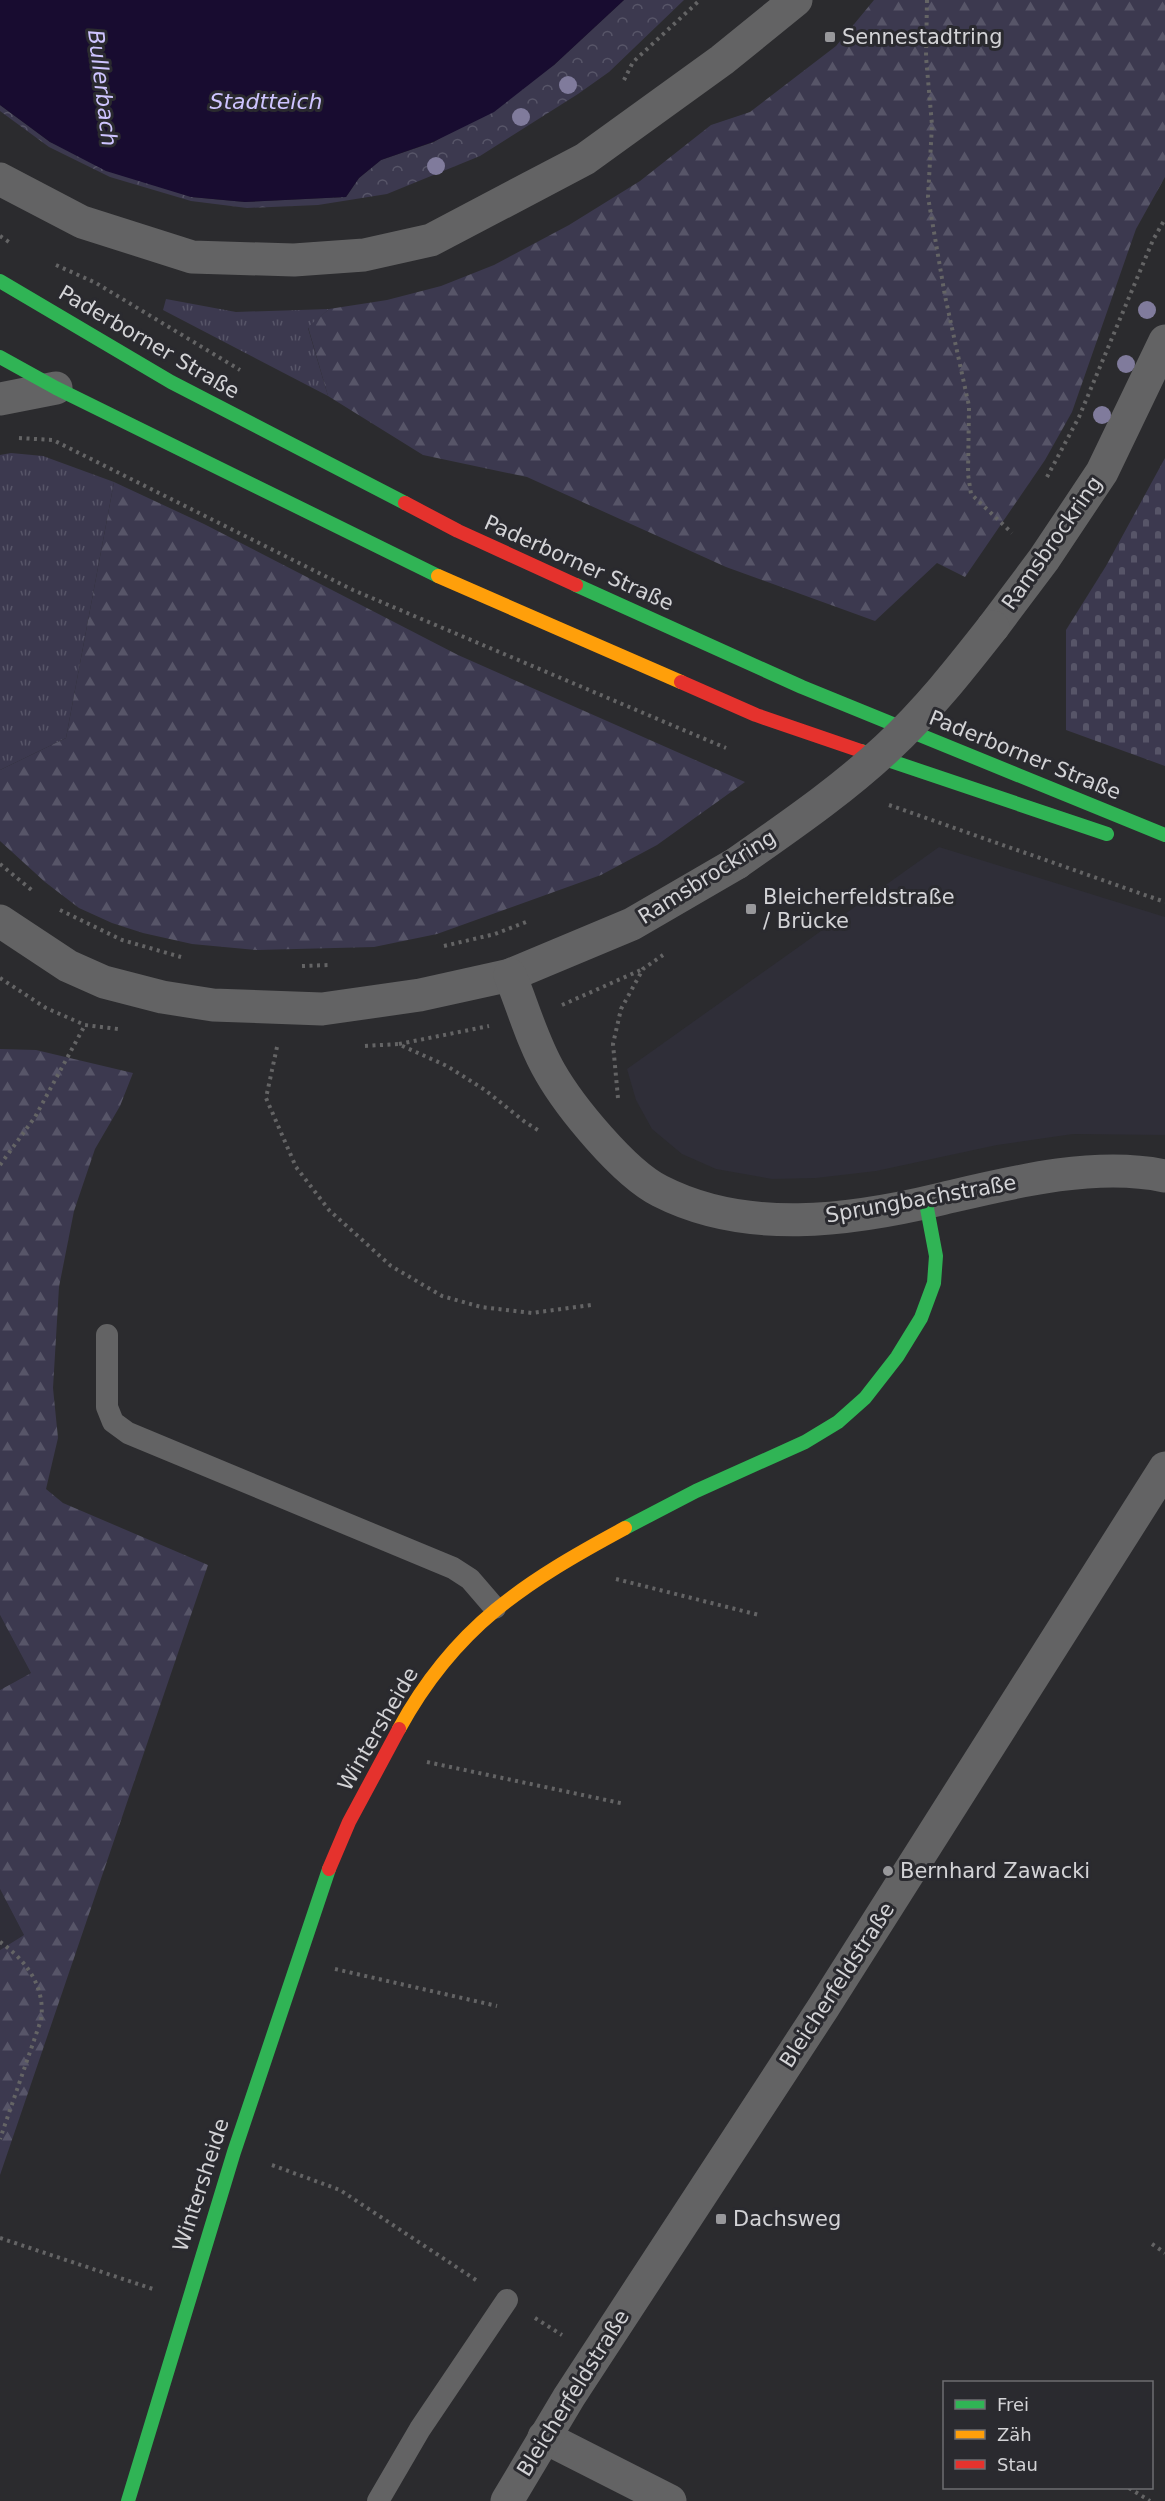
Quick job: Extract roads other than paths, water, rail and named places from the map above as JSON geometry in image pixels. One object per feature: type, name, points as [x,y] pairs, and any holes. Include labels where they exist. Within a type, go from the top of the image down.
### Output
[{"type":"main road","name":"Paderborner Straße","points":[[0,281],[171,382],[458,531],[802,687],[1165,835]]},
{"type":"main road","name":"Paderborner Straße","points":[[0,357],[56,388],[424,570],[756,715],[1121,838]]},
{"type":"main road","name":"Wintersheide","points":[[128,2501],[187,2300],[321,1889],[349,1822],[411,1707],[444,1659],[495,1608],[558,1564],[696,1491],[805,1442],[837,1422],[865,1398],[897,1358],[921,1318],[934,1283],[936,1256],[926,1203]]},
{"type":"street","points":[[0,178],[82,222],[192,257],[294,260],[364,255],[431,240],[585,159],[722,60],[796,0]]},
{"type":"street","name":"Ramsbrockring","points":[[0,921],[68,966],[104,982],[162,997],[213,1005],[322,1009],[401,999],[510,975],[632,924],[737,863],[805,814],[885,750],[917,719],[993,627],[1044,559],[1102,472],[1165,341]]},
{"type":"street","points":[[0,399],[56,388]]},
{"type":"street","name":"Sprungbachstraße","points":[[510,975],[548,1070],[585,1122],[631,1169],[658,1191],[696,1206],[751,1219],[788,1220],[842,1216],[926,1203],[1052,1175],[1109,1172],[1165,1176]]},
{"type":"street","name":"Bleicherfeldstraße","points":[[507,2501],[544,2437],[829,1998],[1165,1468]]},
{"type":"street","points":[[544,2437],[670,2501]]},
{"type":"lane","points":[[107,1335],[107,1407],[112,1422],[128,1433],[453,1568],[470,1579],[495,1608]]},
{"type":"lane","points":[[378,2501],[420,2429],[507,2300]]},
{"type":"water","name":"Stadtteich","points":[[0,0],[624,0],[554,65],[494,112],[433,142],[381,160],[359,178],[346,197],[245,202],[191,197],[106,171],[50,142],[0,105]]},
{"type":"place","name":"Sennestadtring","points":[[830,37]]},
{"type":"place","name":"Bleicherfeldstraße / Brücke","points":[[751,909]]},
{"type":"place","name":"Bernhard Zawacki","points":[[888,1871]]},
{"type":"place","name":"Dachsweg","points":[[721,2219]]},
{"type":"water label","name":"Bullerbach","points":[[103,88]]}]
